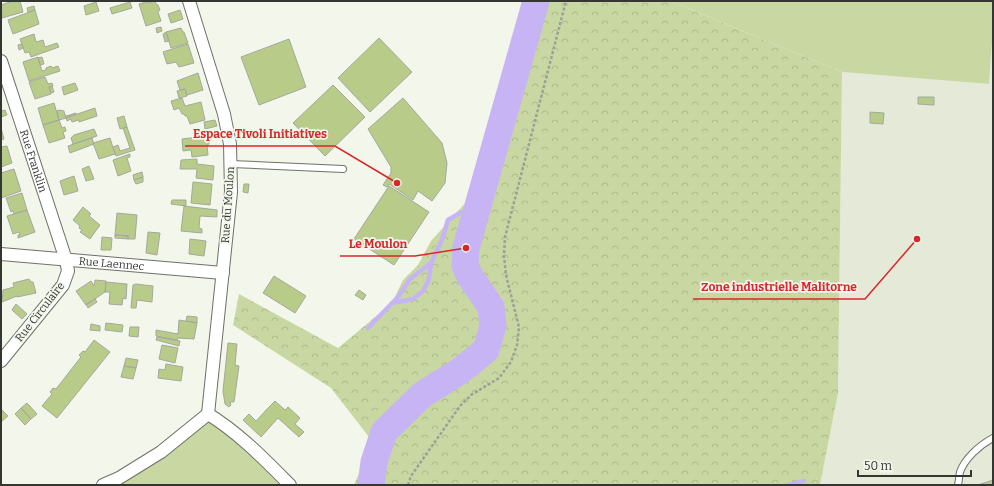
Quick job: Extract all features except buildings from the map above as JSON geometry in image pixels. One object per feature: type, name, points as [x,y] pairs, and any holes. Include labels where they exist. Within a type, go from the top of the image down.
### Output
[{"type":"street","name":"Rue du Moulon","points":[[189,1],[224,114],[230,144],[231,164],[231,192],[208,414]]},
{"type":"street","name":"Rue Franklin","points":[[1,61],[66,260]]},
{"type":"street","name":"Rue Laennec","points":[[1,254],[223,273]]},
{"type":"street","name":"Rue Circulaire","points":[[1,361],[63,285],[68,271],[66,260]]},
{"type":"street","points":[[103,485],[119,478],[161,452],[208,414],[227,426],[270,464],[290,485]]},
{"type":"lane","points":[[231,164],[343,169]]},
{"type":"lane","points":[[958,485],[961,471],[970,456],[985,442],[993,438]]},
{"type":"path","points":[[408,485],[411,476],[460,406],[471,395],[499,378],[511,362],[517,345],[519,327],[506,275],[504,256],[505,237],[566,1]]},
{"type":"shaded area","points":[[993,29],[993,485],[820,485],[838,393],[842,72],[989,84]]},
{"type":"green space","points":[[548,1],[670,1],[842,72],[838,393],[820,485],[354,485],[361,469],[369,437],[331,388],[233,325],[239,294],[338,348],[392,303],[403,280],[418,265],[431,241],[467,201],[486,137]]},
{"type":"green space","points":[[670,1],[993,1],[993,29],[989,84],[842,72]]},
{"type":"green space","points":[[208,414],[290,485],[103,485]]},
{"type":"waterway","points":[[371,485],[374,462],[384,432],[422,395],[460,371],[486,350],[493,326],[491,307],[469,275],[465,265],[466,248],[536,1]]},
{"type":"waterway","points":[[392,303],[413,299],[423,291],[429,279],[431,263],[442,240],[448,220],[460,213],[477,209]]},
{"type":"waterway","points":[[368,328],[398,297],[410,279],[431,263]]},
{"type":"waterway","points":[[789,485],[804,481]]},
{"type":"place","name":"Espace Tivoli Initiatives","points":[[397,183]]},
{"type":"place","name":"Zone industrielle Malitorne","points":[[917,239]]},
{"type":"place","name":"Le Moulon","points":[[466,248]]}]
